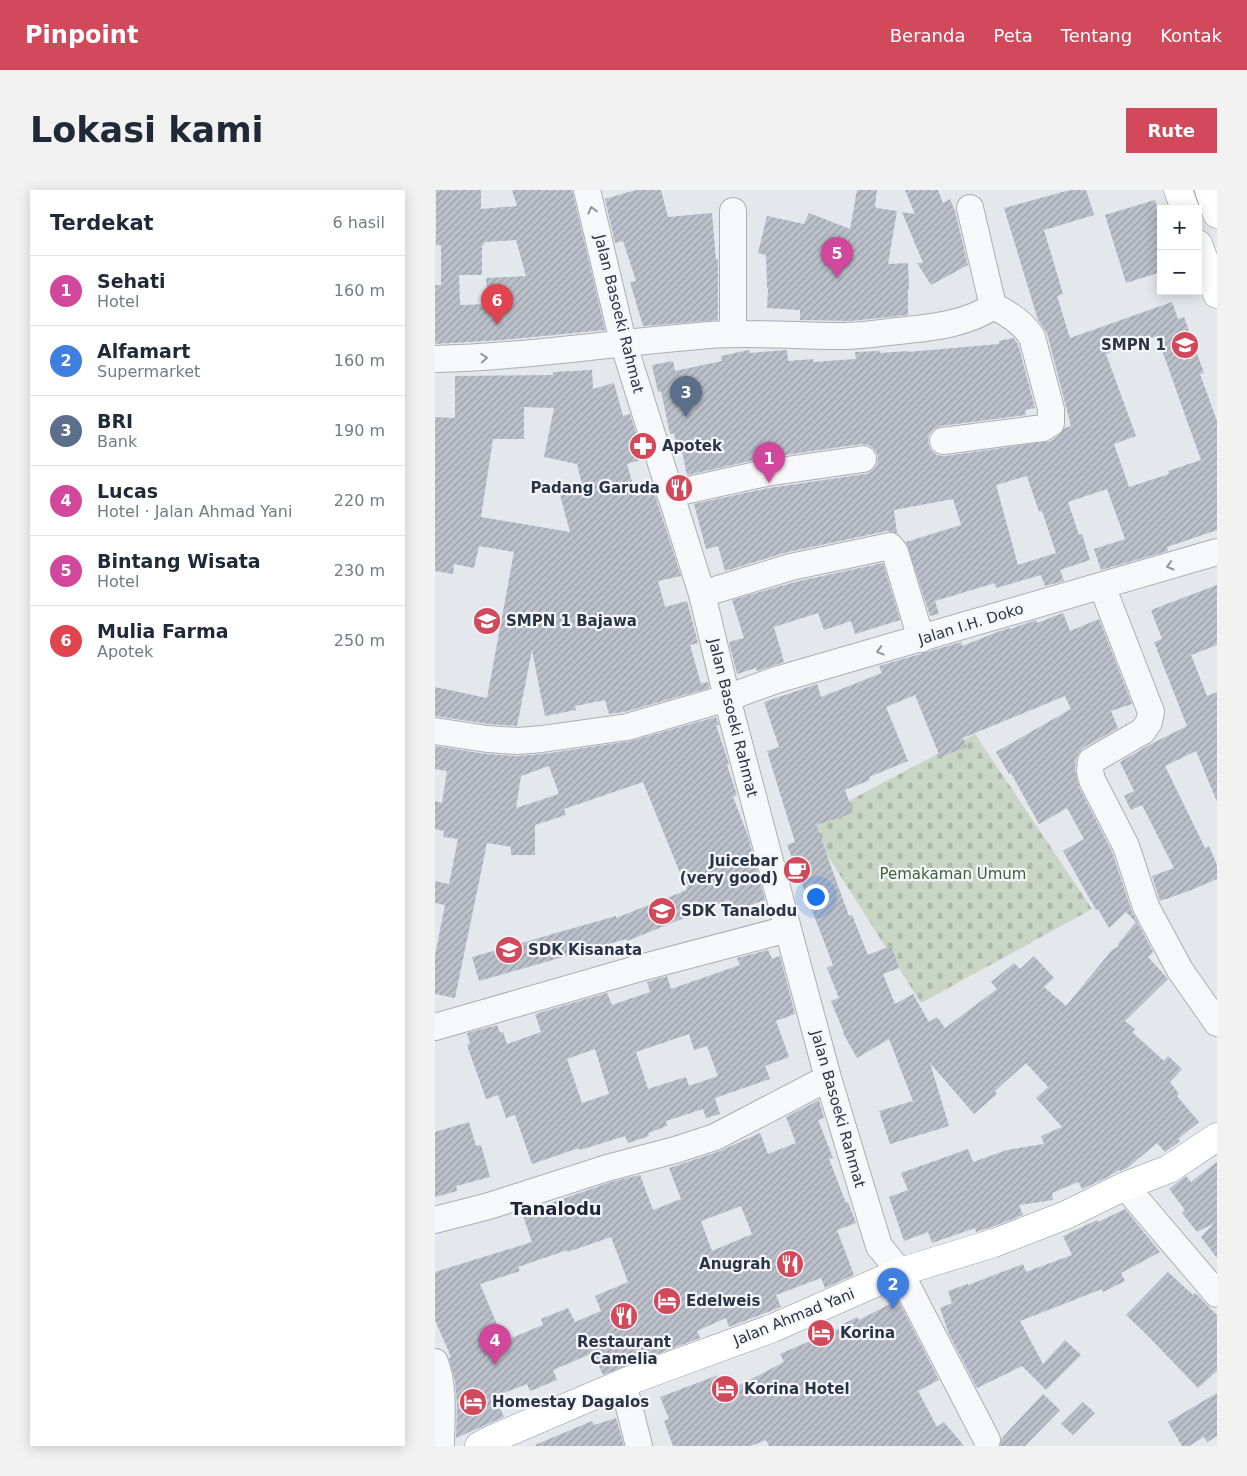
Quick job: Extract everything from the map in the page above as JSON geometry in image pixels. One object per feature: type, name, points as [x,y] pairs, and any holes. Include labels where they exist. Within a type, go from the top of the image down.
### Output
[{"type":"highway","points":[[1178,190],[1184,205]]},
{"type":"highway","points":[[1209,190],[1217,214]]},
{"type":"highway","points":[[1200,250],[1217,294]]},
{"type":"highway","name":"Jalan Ahmad Yani","points":[[479,1446],[623,1384],[773,1328],[900,1272],[994,1243],[1066,1215],[1125,1186],[1169,1168],[1217,1137]]},
{"type":"street","name":"Jalan Basoeki Rahmat","points":[[587,190],[623,342],[702,594],[727,698],[828,1078],[879,1246]]},
{"type":"street","points":[[970,208],[993,306]]},
{"type":"street","points":[[733,210],[733,334]]},
{"type":"street","points":[[435,359],[484,358],[623,342],[733,334],[846,336],[939,326],[982,314],[993,306]]},
{"type":"street","points":[[943,441],[1043,428],[1051,423],[1051,409],[1031,338],[1027,330],[1007,313],[993,306]]},
{"type":"street","points":[[670,494],[766,473],[863,459]]},
{"type":"street","points":[[702,594],[791,567],[891,546],[895,552],[921,639]]},
{"type":"street","name":"Jalan I.H. Doko","points":[[435,731],[496,740],[518,741],[627,727],[727,698],[776,680],[1217,552]]},
{"type":"street","points":[[1102,586],[1151,712],[1149,722],[1143,732],[1091,762],[1092,780],[1126,846],[1146,907],[1180,970],[1217,1023]]},
{"type":"street","points":[[435,1027],[641,968],[788,930]]},
{"type":"street","points":[[435,1220],[489,1206],[607,1168],[675,1150],[715,1136],[828,1078]]},
{"type":"street","points":[[1125,1186],[1217,1294]]},
{"type":"street","points":[[879,1246],[900,1272],[987,1440]]},
{"type":"street","points":[[874,1283],[879,1246]]},
{"type":"street","points":[[435,1362],[440,1376],[443,1400],[441,1446]]},
{"type":"street","points":[[623,1384],[639,1446]]},
{"type":"green space","name":"Pemakaman Umum","points":[[975,734],[1092,909],[921,1003],[807,823]]},
{"type":"building","points":[[436,190],[481,190],[481,209],[517,206],[512,190],[572,190],[605,330],[503,340],[435,344],[435,285],[441,285],[441,245],[436,245]],"holes":[[[516,240],[526,276],[486,278],[488,304],[460,305],[459,275],[482,275],[482,245],[484,245],[484,242]]]},
{"type":"building","points":[[636,190],[661,190],[668,217],[712,213],[716,260],[718,259],[718,320],[643,326],[630,282],[636,281],[623,241],[615,243],[605,199]]},
{"type":"building","points":[[857,190],[877,190],[876,208],[897,211],[888,264],[908,263],[908,315],[850,321],[800,320],[800,310],[767,308],[766,255],[758,253],[767,216],[804,224],[809,213],[850,229]]},
{"type":"building","points":[[905,190],[938,190],[943,203],[950,199],[955,211],[968,265],[931,285],[917,263],[923,263],[902,212],[915,214]]},
{"type":"building","points":[[1070,190],[1086,190],[1094,215],[1044,230],[1063,294],[1057,296],[1070,338],[1172,302],[1178,319],[1184,317],[1204,373],[1200,374],[1217,421],[1217,530],[1167,547],[1168,551],[1101,570],[1094,549],[1125,539],[1107,489],[1068,502],[1079,535],[1082,534],[1090,560],[1060,570],[1064,581],[1045,586],[1041,575],[996,588],[995,583],[935,601],[939,614],[930,616],[906,542],[961,525],[953,499],[894,510],[897,533],[887,531],[788,552],[725,571],[718,546],[706,549],[694,504],[769,488],[865,474],[872,471],[877,465],[878,456],[869,445],[861,444],[764,458],[687,475],[682,451],[678,452],[674,433],[670,434],[661,391],[658,392],[652,365],[673,361],[675,371],[722,361],[721,356],[749,350],[750,353],[787,350],[788,361],[813,359],[813,362],[856,359],[855,352],[908,352],[999,344],[999,341],[1013,338],[1018,344],[1035,408],[1025,410],[1026,415],[941,426],[934,429],[929,435],[928,443],[931,450],[937,455],[945,456],[1051,441],[1065,428],[1071,426],[1047,333],[1038,320],[1004,208]],"holes":[[[1157,336],[1201,460],[1168,471],[1169,474],[1129,487],[1114,444],[1136,436],[1106,354]],[[1027,476],[1039,512],[1042,511],[1056,553],[1018,565],[996,485]]]},
{"type":"building","points":[[1155,200],[1157,206],[1157,273],[1126,283],[1105,215]]},
{"type":"building","points":[[592,370],[593,389],[614,383],[623,416],[630,414],[644,459],[627,464],[636,496],[654,492],[681,576],[658,581],[665,607],[687,601],[698,643],[690,645],[701,684],[708,682],[709,688],[624,712],[609,714],[605,700],[575,706],[576,710],[545,716],[532,650],[517,726],[435,716],[435,687],[487,698],[514,552],[479,546],[474,568],[454,564],[453,574],[435,571],[435,417],[455,418],[455,376],[553,375],[553,372]],"holes":[[[524,407],[554,408],[544,457],[577,464],[583,489],[560,495],[570,532],[481,517],[493,439],[524,439]]]},
{"type":"building","points":[[883,563],[900,620],[855,634],[851,621],[824,630],[818,613],[774,627],[784,662],[757,671],[756,668],[737,674],[729,642],[744,638],[732,600],[795,582]]},
{"type":"building","points":[[1217,585],[1217,645],[1191,655],[1207,696],[1217,692],[1217,802],[1196,751],[1165,766],[1205,848],[1209,846],[1217,865],[1217,879],[1160,901],[1152,876],[1174,868],[1142,805],[1131,810],[1124,796],[1134,791],[1120,762],[1187,726],[1154,642],[1162,639],[1151,610]]},
{"type":"building","points":[[1063,613],[1070,631],[1099,619],[1132,704],[1111,711],[1118,728],[1083,748],[1076,758],[1075,770],[1079,787],[1112,852],[1132,912],[1153,952],[1148,957],[1168,979],[1125,1021],[1135,1029],[1132,1032],[1164,1061],[1168,1056],[1182,1069],[1170,1082],[1179,1094],[1177,1096],[1199,1122],[1178,1139],[1180,1141],[1165,1152],[1157,1143],[1127,1168],[1119,1170],[1082,1189],[1078,1182],[1052,1193],[1053,1200],[1019,1205],[1023,1215],[976,1232],[975,1228],[932,1243],[928,1232],[904,1241],[889,1197],[908,1190],[901,1173],[968,1149],[973,1162],[1007,1150],[1044,1144],[1041,1136],[1062,1127],[1036,1098],[1048,1087],[1026,1063],[995,1091],[997,1094],[974,1114],[930,1063],[949,1126],[890,1144],[879,1111],[913,1101],[889,1039],[857,1058],[843,1033],[831,1001],[839,998],[827,968],[833,965],[787,845],[795,842],[767,751],[779,747],[764,702],[817,684],[821,697],[882,673],[879,666],[961,642],[962,646],[1000,631],[1036,620],[1037,623]],"holes":[[[915,695],[940,757],[967,747],[963,738],[1065,696],[1071,709],[996,752],[1009,774],[1011,773],[1039,824],[1067,808],[1084,839],[1063,851],[1096,910],[1098,909],[1109,928],[1126,912],[1136,922],[1118,944],[1119,946],[1112,950],[1066,1006],[1044,987],[1054,978],[1034,956],[1020,969],[1014,963],[991,982],[997,989],[945,1028],[937,1017],[929,1022],[913,994],[895,1004],[883,974],[899,968],[891,946],[868,955],[852,915],[849,916],[816,825],[853,813],[845,790],[870,780],[869,777],[908,761],[886,707]]]},
{"type":"building","points":[[716,717],[719,725],[716,725],[737,795],[733,797],[748,836],[765,900],[733,911],[729,900],[627,941],[626,939],[479,981],[472,957],[616,916],[616,918],[687,890],[643,782],[564,809],[566,815],[535,825],[535,855],[511,855],[511,847],[487,843],[455,998],[435,994],[435,955],[445,905],[435,903],[435,881],[449,884],[458,839],[443,837],[444,831],[435,829],[435,801],[442,803],[447,771],[435,769],[435,746],[486,754],[517,756],[631,741]],"holes":[[[549,766],[559,794],[516,808],[521,776]]]},
{"type":"building","points":[[768,950],[772,959],[780,956],[795,1014],[776,1021],[789,1057],[765,1066],[770,1079],[715,1098],[720,1114],[706,1118],[703,1109],[666,1121],[667,1126],[648,1133],[649,1136],[628,1143],[625,1136],[580,1150],[579,1148],[532,1164],[515,1115],[506,1118],[498,1095],[486,1099],[467,1045],[470,1043],[467,1033],[497,1025],[500,1033],[503,1032],[507,1044],[541,1032],[535,1014],[607,993],[612,1005],[650,992],[647,982],[667,976],[671,989],[740,965],[737,958]],"holes":[[[689,1034],[694,1050],[707,1046],[718,1076],[689,1086],[686,1077],[648,1089],[636,1052]],[[595,1049],[609,1094],[582,1103],[567,1059]]]},
{"type":"building","points":[[819,1100],[824,1118],[818,1120],[833,1158],[829,1159],[856,1223],[837,1230],[854,1275],[825,1288],[821,1278],[776,1295],[781,1307],[729,1327],[726,1318],[697,1331],[700,1338],[603,1375],[593,1353],[553,1370],[557,1380],[530,1391],[527,1384],[495,1396],[504,1417],[456,1438],[457,1404],[455,1381],[449,1358],[451,1357],[435,1320],[435,1272],[532,1242],[522,1213],[611,1182],[640,1175],[653,1210],[681,1199],[669,1168],[720,1151],[760,1133],[768,1154],[796,1143],[786,1117]],"holes":[[[741,1206],[752,1234],[712,1251],[701,1221]],[[611,1237],[628,1282],[595,1296],[601,1311],[575,1322],[568,1308],[541,1319],[543,1325],[504,1341],[480,1284],[520,1271],[518,1267]]]},
{"type":"building","points":[[469,1122],[476,1146],[481,1145],[490,1177],[456,1186],[457,1191],[435,1197],[435,1132]]},
{"type":"building","points":[[1217,1162],[1217,1258],[1201,1237],[1214,1223],[1197,1232],[1182,1213],[1185,1210],[1169,1189],[1186,1176],[1191,1182]]},
{"type":"building","points":[[1125,1209],[1160,1252],[1121,1273],[1125,1281],[1103,1292],[1102,1289],[1020,1321],[1043,1364],[1065,1340],[1081,1355],[1046,1390],[1022,1366],[977,1388],[949,1334],[940,1308],[952,1303],[948,1291],[1023,1264],[1026,1272],[1072,1255],[1063,1236]]},
{"type":"building","points":[[1168,1272],[1193,1295],[1195,1293],[1217,1315],[1217,1371],[1198,1388],[1126,1315]]},
{"type":"building","points":[[898,1300],[939,1380],[918,1391],[937,1427],[944,1422],[964,1446],[769,1446],[766,1440],[751,1446],[673,1446],[664,1421],[669,1419],[660,1397],[718,1375],[725,1393],[784,1362],[780,1354],[842,1327],[841,1325],[857,1317],[859,1320]]},
{"type":"building","points":[[1217,1393],[1217,1436],[1207,1442],[1204,1437],[1189,1446],[1182,1446],[1168,1422]]},
{"type":"building","points":[[1043,1394],[1060,1410],[1025,1446],[1000,1446],[1002,1438]]},
{"type":"building","points":[[1083,1402],[1095,1413],[1073,1435],[1061,1424]]},
{"type":"building","points":[[616,1418],[624,1446],[535,1445],[592,1421],[594,1425]]},
{"type":"place","name":"Bintang Wisata","points":[[837,278]]},
{"type":"place","name":"Mulia Farma","points":[[497,325]]},
{"type":"place","name":"SMPN 1","points":[[1185,345]]},
{"type":"place","name":"BRI","points":[[686,417]]},
{"type":"place","name":"Apotek","points":[[643,446]]},
{"type":"place","name":"Sehati","points":[[769,483]]},
{"type":"place","name":"Padang Garuda","points":[[679,488]]},
{"type":"place","name":"SMPN 1 Bajawa","points":[[487,621]]},
{"type":"place","name":"Juicebar (very good)","points":[[797,870]]},
{"type":"place","name":"SDK Tanalodu","points":[[662,911]]},
{"type":"place","name":"SDK Kisanata","points":[[509,950]]},
{"type":"place","name":"Anugrah","points":[[790,1264]]},
{"type":"place","name":"Edelweis","points":[[667,1301]]},
{"type":"place","name":"Alfamart","points":[[893,1309]]},
{"type":"place","name":"Restaurant Camelia","points":[[624,1316]]},
{"type":"place","name":"Korina","points":[[821,1333]]},
{"type":"place","name":"Lucas","points":[[495,1365]]},
{"type":"place","name":"Korina Hotel","points":[[725,1389]]},
{"type":"place","name":"Homestay Dagalos","points":[[473,1402]]},
{"type":"district","name":"Tanalodu","points":[[556,1208]]}]
